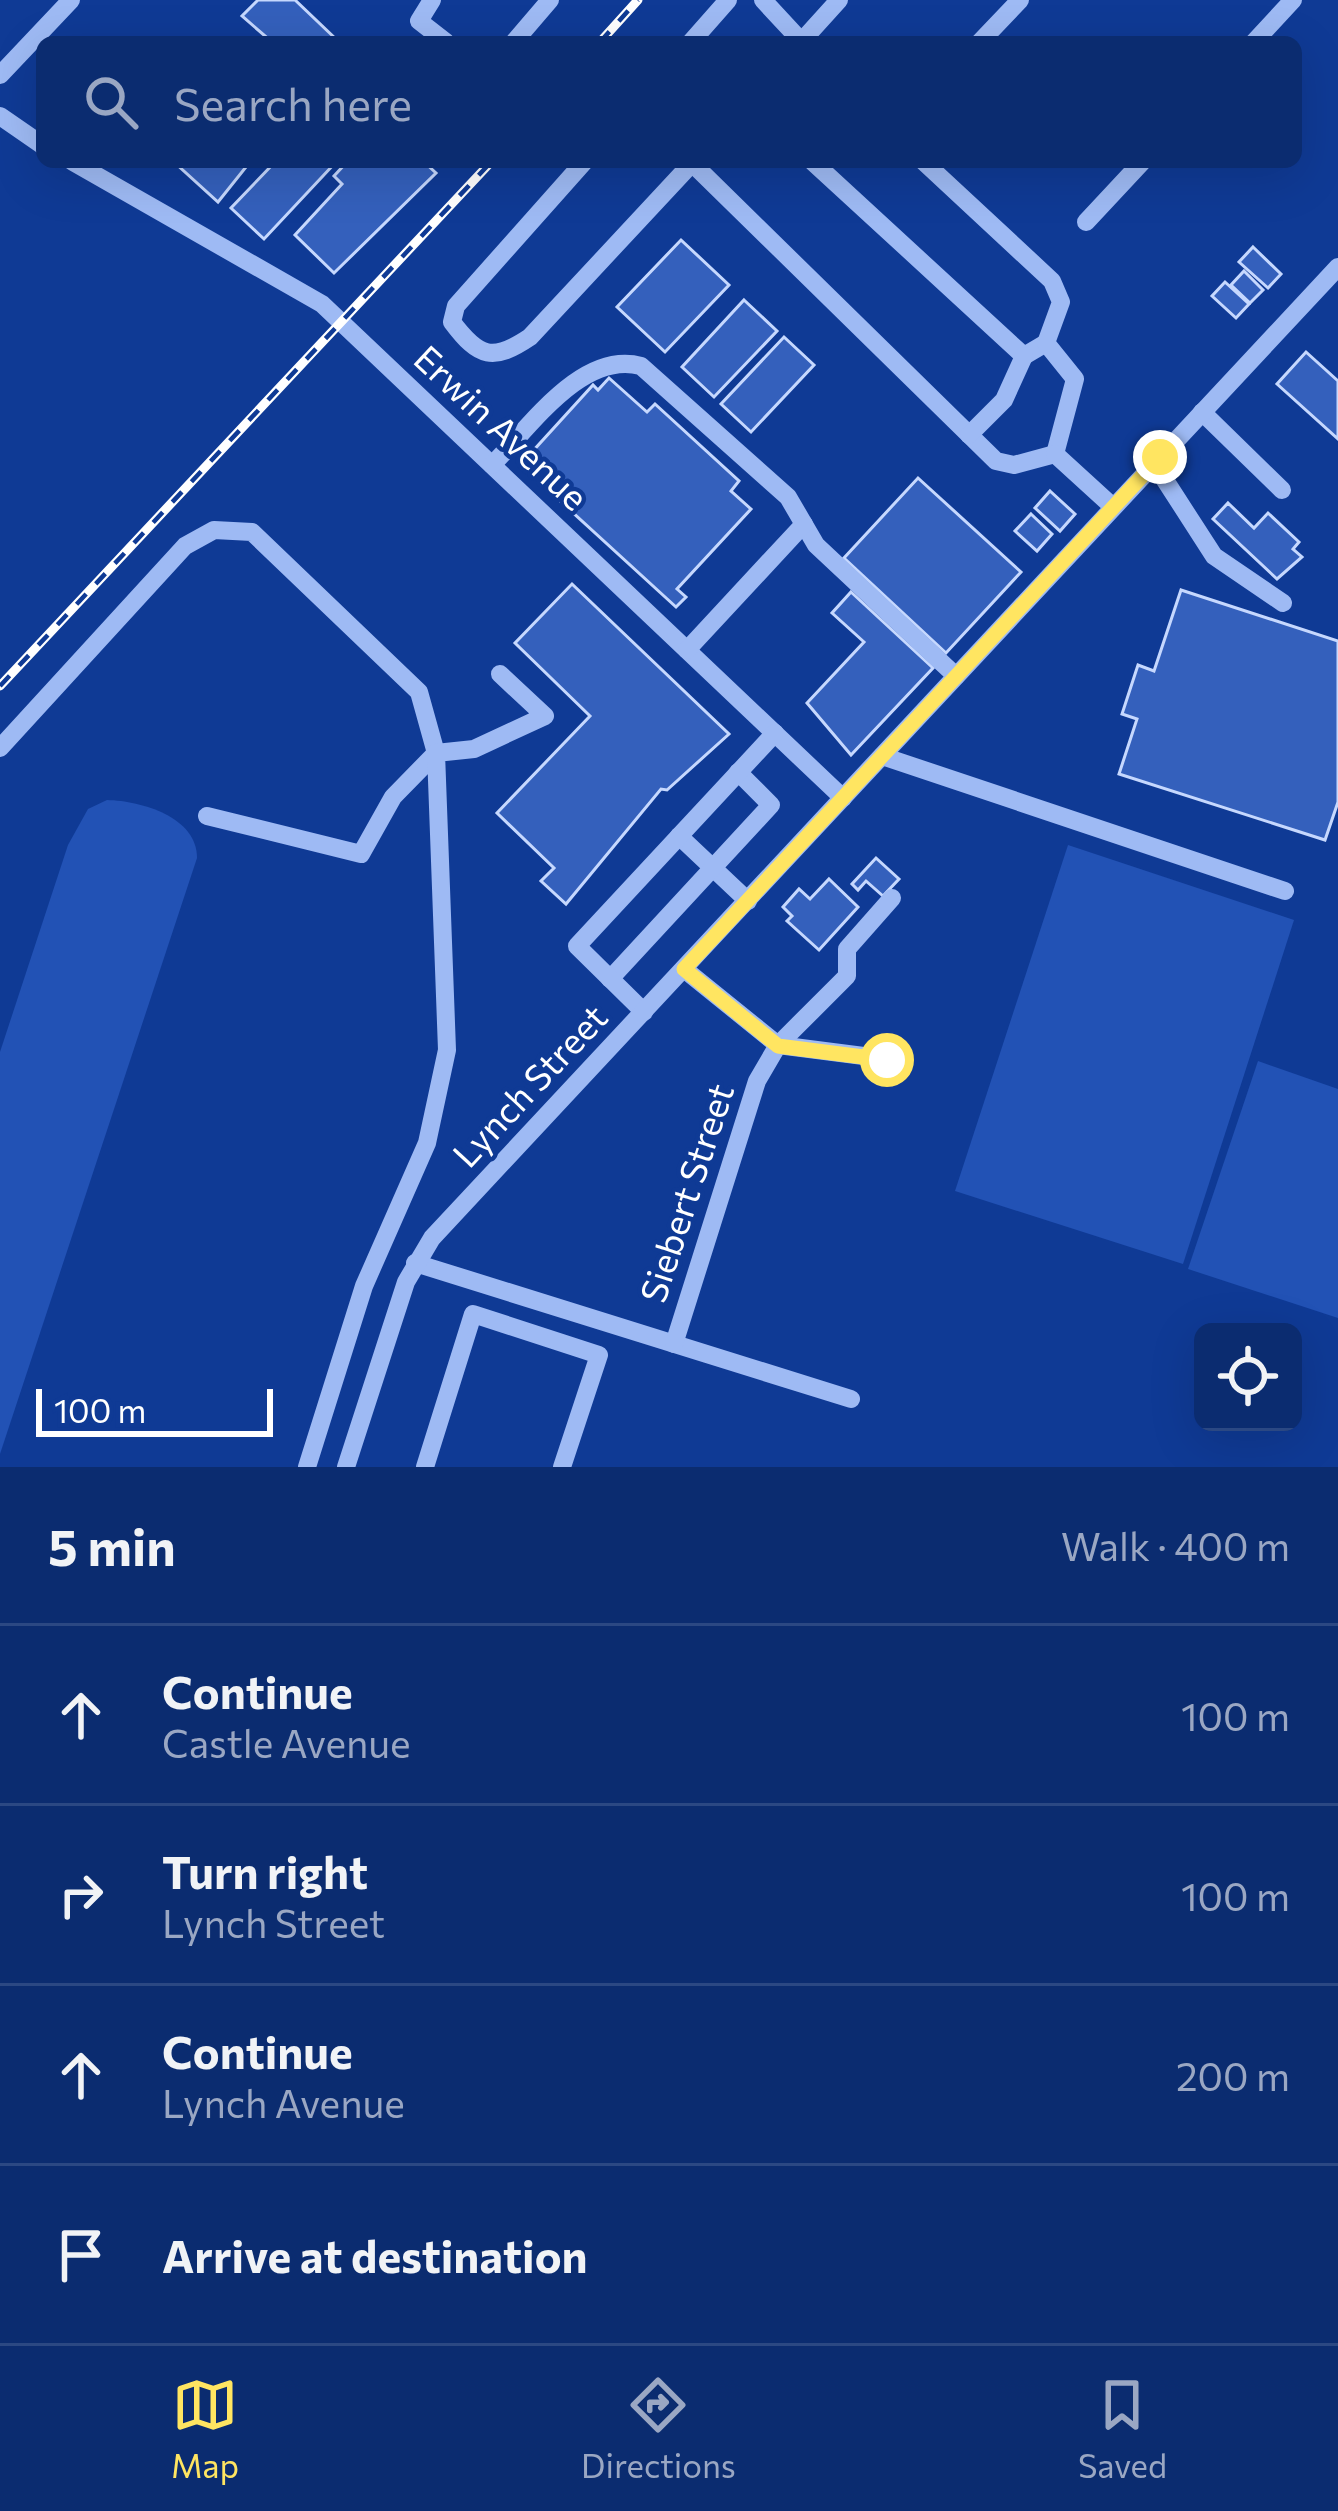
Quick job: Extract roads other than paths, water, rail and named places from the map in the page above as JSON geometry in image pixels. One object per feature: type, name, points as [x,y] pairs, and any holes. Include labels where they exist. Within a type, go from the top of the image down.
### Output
[{"type":"street","points":[[37,36],[71,0]]},
{"type":"street","points":[[432,0],[419,21],[438,36]]},
{"type":"street","points":[[519,36],[550,0]]},
{"type":"street","points":[[697,36],[728,0]]},
{"type":"street","points":[[763,0],[796,36]]},
{"type":"street","points":[[806,36],[839,0]]},
{"type":"street","points":[[986,36],[1020,0]]},
{"type":"street","points":[[1260,36],[1293,0]]},
{"type":"street","points":[[0,75],[36,37]]},
{"type":"street","points":[[0,116],[36,141]]},
{"type":"street","name":"Erwin Avenue","points":[[84,168],[322,304],[843,798]]},
{"type":"street","points":[[105,180],[112,168]]},
{"type":"street","points":[[579,168],[457,306],[452,322],[468,343],[484,353],[504,354],[530,337],[686,168]]},
{"type":"street","points":[[698,168],[996,461],[1014,465],[1055,454]]},
{"type":"street","points":[[820,168],[1024,356]]},
{"type":"street","points":[[930,168],[1052,281],[1060,302],[1046,343],[1024,356],[1004,400],[969,435]]},
{"type":"street","points":[[1086,222],[1136,168]]},
{"type":"street","name":"Lynch Street","points":[[346,1467],[415,1263],[432,1238],[1338,267]]},
{"type":"street","points":[[1046,343],[1075,379],[1055,454]]},
{"type":"street","points":[[492,465],[593,368],[621,361],[641,366],[788,497],[816,545],[956,676]]},
{"type":"street","points":[[1202,412],[1282,490]]},
{"type":"street","points":[[1055,454],[1113,508]]},
{"type":"street","points":[[1154,463],[1214,556],[1282,603]]},
{"type":"street","points":[[687,650],[804,524]]},
{"type":"street","points":[[0,748],[184,546],[230,527],[269,544],[398,667],[426,707],[436,753],[447,1050],[439,1095],[409,1193],[364,1286],[307,1467]]},
{"type":"street","points":[[207,816],[361,854],[393,797],[436,753],[474,749],[545,716],[500,674]]},
{"type":"street","points":[[644,1012],[577,946],[775,733]]},
{"type":"street","points":[[882,756],[1285,891]]},
{"type":"street","points":[[610,979],[771,805],[738,772]]},
{"type":"street","points":[[679,836],[748,901]]},
{"type":"street","name":"Siebert Street","points":[[674,1344],[757,1081],[778,1046],[847,976],[847,949],[892,898]]},
{"type":"street","points":[[684,969],[778,1046],[887,1060]]},
{"type":"street","points":[[415,1263],[851,1399]]},
{"type":"street","points":[[424,1467],[473,1314],[599,1355],[562,1467]]},
{"type":"railway","points":[[605,36],[638,0]]},
{"type":"railway","points":[[0,686],[485,168]]}]
